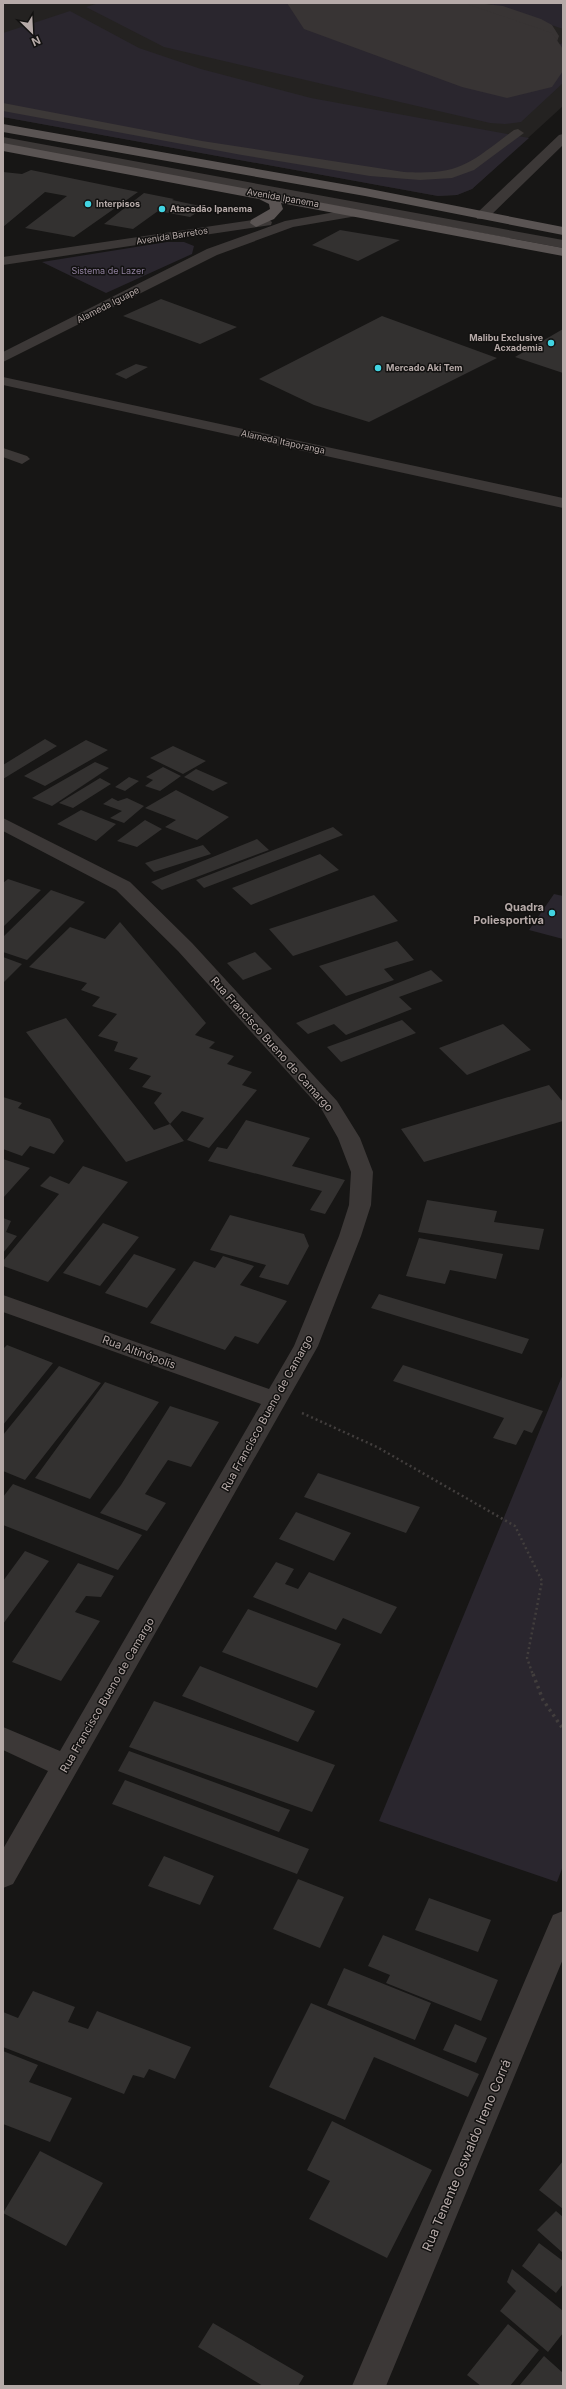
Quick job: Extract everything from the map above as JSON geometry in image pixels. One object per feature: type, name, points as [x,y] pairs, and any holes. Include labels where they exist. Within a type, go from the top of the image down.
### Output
[{"type":"main road","name":"Avenida Ipanema","points":[[3,128],[420,203],[563,231]]},
{"type":"main road","name":"Avenida Ipanema","points":[[3,147],[259,194],[340,208],[356,209],[563,252]]},
{"type":"main road","points":[[256,223],[274,215],[277,209],[276,204],[271,199],[259,194]]},
{"type":"main road","points":[[356,209],[378,203],[420,203]]},
{"type":"street","points":[[3,107],[264,156],[395,174],[452,174],[471,167],[518,133]]},
{"type":"street","points":[[3,134],[563,237]]},
{"type":"street","points":[[482,216],[563,138]]},
{"type":"street","points":[[3,140],[356,209],[563,244]]},
{"type":"street","name":"Avenida Barretos","points":[[3,261],[178,236],[340,208]]},
{"type":"street","name":"Alameda Iguape","points":[[3,358],[212,252],[290,224],[356,209]]},
{"type":"street","points":[[178,236],[208,243],[213,246],[212,252]]},
{"type":"street","points":[[3,254],[23,258]]},
{"type":"street","name":"Alameda Itaporanga","points":[[3,381],[563,503]]},
{"type":"street","points":[[3,452],[22,460]]},
{"type":"street","name":"Rua Francisco Bueno de Camargo","points":[[3,824],[123,886],[185,947],[330,1106],[350,1138],[362,1172],[360,1205],[350,1236],[306,1346],[3,1875]]},
{"type":"street","name":"Rua Altinópolis","points":[[3,1303],[275,1400]]},
{"type":"street","points":[[3,1738],[66,1766]]},
{"type":"street","name":"Rua Tenente Oswaldo Ireno Corrá","points":[[369,2386],[563,1924]]},
{"type":"path","points":[[275,1400],[378,1448],[514,1526],[542,1581],[527,1658],[543,1700],[563,1729]]},
{"type":"shaded area","points":[[3,3],[563,3],[563,106],[472,189],[457,195],[438,196],[3,117]]},
{"type":"green space","points":[[99,3],[306,3],[489,69],[563,43],[563,83],[521,122],[505,124],[490,123],[164,47],[86,7]]},
{"type":"green space","points":[[487,3],[563,3],[563,29]]},
{"type":"green space","points":[[70,11],[139,48],[201,69],[311,98],[529,138],[472,189],[457,195],[438,196],[3,117],[3,33]]},
{"type":"green space","name":"Sistema de Lazer","points":[[167,242],[184,242],[194,246],[192,254],[106,293],[42,262]]},
{"type":"green space","name":"Quadra Poliesportiva","points":[[554,894],[563,896],[563,939],[529,930]]},
{"type":"green space","points":[[563,1374],[563,1866],[557,1882],[379,1821]]},
{"type":"building","name":"Interpisos","points":[[31,170],[138,192],[74,237],[25,228],[67,196],[45,192],[3,227],[3,172],[22,174]]},
{"type":"building","name":"Atacadão Ipanema","points":[[144,193],[205,207],[190,217],[158,211],[133,229],[104,224]]},
{"type":"building","points":[[340,230],[400,240],[358,261],[312,245]]},
{"type":"building","points":[[161,299],[237,327],[200,344],[123,316]]},
{"type":"building","name":"Mercado Aki Tem","points":[[382,316],[497,358],[369,422],[314,405],[259,379]]},
{"type":"building","name":"Malibu Exclusive Acxademia","points":[[563,329],[563,373],[515,357]]},
{"type":"building","points":[[136,364],[148,367],[126,379],[115,374]]},
{"type":"building","points":[[45,739],[57,746],[3,779],[3,765]]},
{"type":"building","points":[[86,740],[108,750],[45,786],[24,776]]},
{"type":"building","points":[[173,746],[206,761],[183,774],[150,758]]},
{"type":"building","points":[[95,762],[109,768],[52,806],[32,798]]},
{"type":"building","points":[[163,767],[181,776],[160,791],[145,786],[153,780],[146,777]]},
{"type":"building","points":[[196,769],[228,783],[213,791],[184,777]]},
{"type":"building","points":[[129,777],[139,781],[125,791],[115,787]]},
{"type":"building","points":[[100,778],[111,784],[73,808],[59,803]]},
{"type":"building","points":[[176,790],[229,817],[197,840],[165,827],[176,820],[145,808]]},
{"type":"building","points":[[112,798],[118,801],[127,798],[144,806],[124,823],[110,818],[122,811],[103,804]]},
{"type":"building","points":[[81,810],[116,824],[96,841],[57,824]]},
{"type":"building","points":[[145,820],[162,829],[137,847],[117,841]]},
{"type":"building","points":[[333,827],[343,835],[204,888],[196,880]]},
{"type":"building","points":[[257,839],[269,850],[162,890],[151,882]]},
{"type":"building","points":[[203,845],[211,854],[154,872],[145,863]]},
{"type":"building","points":[[320,854],[339,870],[251,905],[232,888]]},
{"type":"building","points":[[8,879],[41,890],[3,927],[3,883]]},
{"type":"building","points":[[51,890],[85,902],[27,960],[3,952],[3,937]]},
{"type":"building","points":[[374,895],[398,921],[293,956],[269,929]]},
{"type":"building","points":[[120,922],[206,1023],[195,1035],[215,1042],[209,1048],[234,1056],[227,1064],[252,1072],[242,1085],[257,1090],[209,1148],[187,1140],[204,1118],[182,1111],[170,1124],[154,1103],[162,1093],[142,1087],[151,1076],[129,1069],[138,1058],[114,1051],[118,1042],[98,1036],[117,1014],[92,1006],[100,997],[81,990],[87,983],[29,967],[70,927],[105,939]]},
{"type":"building","points":[[397,941],[414,960],[384,969],[394,980],[346,996],[319,966]]},
{"type":"building","points":[[255,952],[272,969],[243,980],[227,963]]},
{"type":"building","points":[[3,957],[22,964],[3,983]]},
{"type":"building","points":[[431,970],[443,981],[399,997],[412,1009],[346,1035],[334,1024],[308,1034],[296,1023]]},
{"type":"building","points":[[66,1018],[154,1130],[170,1124],[184,1141],[126,1162],[26,1032]]},
{"type":"building","points":[[402,1020],[416,1033],[341,1062],[327,1047]]},
{"type":"building","points":[[503,1024],[531,1050],[467,1075],[439,1048]]},
{"type":"building","points":[[549,1085],[563,1102],[563,1121],[424,1162],[401,1129]]},
{"type":"building","points":[[3,1097],[22,1103],[18,1108],[50,1119],[64,1141],[54,1154],[30,1146],[22,1156],[3,1149]]},
{"type":"building","points":[[246,1120],[310,1138],[292,1166],[345,1180],[325,1214],[310,1210],[322,1191],[208,1161],[217,1147],[227,1149]]},
{"type":"building","points":[[3,1159],[30,1168],[3,1198]]},
{"type":"building","points":[[83,1166],[128,1182],[48,1282],[3,1266],[3,1261],[59,1194],[40,1186],[50,1176],[69,1184]]},
{"type":"building","points":[[427,1200],[497,1211],[494,1222],[544,1229],[539,1250],[418,1232]]},
{"type":"building","points":[[230,1215],[304,1234],[309,1246],[288,1285],[259,1277],[266,1265],[210,1250]]},
{"type":"building","points":[[3,1218],[11,1221],[6,1232],[17,1236],[3,1253]]},
{"type":"building","points":[[103,1223],[139,1237],[100,1286],[63,1273]]},
{"type":"building","points":[[419,1238],[503,1254],[496,1279],[450,1270],[445,1284],[406,1276]]},
{"type":"building","points":[[134,1254],[176,1269],[147,1308],[105,1293]]},
{"type":"building","points":[[223,1256],[254,1266],[240,1285],[287,1301],[258,1344],[235,1336],[225,1350],[150,1323],[194,1261],[215,1268]]},
{"type":"building","points":[[379,1294],[529,1339],[522,1354],[371,1308]]},
{"type":"building","points":[[7,1345],[53,1363],[3,1425],[3,1349]]},
{"type":"building","points":[[403,1365],[543,1411],[532,1433],[524,1430],[516,1445],[493,1438],[504,1418],[393,1381]]},
{"type":"building","points":[[59,1366],[101,1383],[25,1480],[3,1471],[3,1435]]},
{"type":"building","points":[[105,1382],[159,1402],[90,1499],[35,1478]]},
{"type":"building","points":[[170,1406],[219,1422],[191,1467],[168,1460],[145,1494],[166,1503],[147,1531],[100,1513],[121,1485]]},
{"type":"building","points":[[318,1473],[420,1507],[406,1533],[304,1497]]},
{"type":"building","points":[[13,1484],[142,1535],[118,1570],[3,1525],[3,1497]]},
{"type":"building","points":[[296,1512],[351,1533],[334,1561],[279,1539]]},
{"type":"building","points":[[25,1551],[49,1561],[3,1624],[3,1581]]},
{"type":"building","points":[[276,1562],[294,1569],[285,1584],[298,1589],[309,1572],[397,1607],[381,1634],[343,1618],[336,1630],[253,1597]]},
{"type":"building","points":[[78,1563],[114,1576],[101,1597],[86,1596],[75,1612],[100,1621],[61,1681],[12,1662]]},
{"type":"building","points":[[248,1609],[341,1644],[317,1688],[222,1652]]},
{"type":"building","points":[[200,1666],[315,1711],[298,1742],[182,1696]]},
{"type":"building","points":[[154,1701],[335,1765],[312,1812],[129,1747]]},
{"type":"building","points":[[129,1751],[290,1810],[279,1832],[118,1771]]},
{"type":"building","points":[[125,1780],[309,1849],[297,1874],[112,1804]]},
{"type":"building","points":[[164,1856],[214,1876],[200,1905],[148,1886]]},
{"type":"building","points":[[298,1879],[344,1897],[320,1948],[273,1929]]},
{"type":"building","points":[[429,1898],[491,1920],[478,1952],[415,1930]]},
{"type":"building","points":[[383,1935],[498,1980],[481,2021],[386,1983],[390,1975],[368,1966]]},
{"type":"building","points":[[344,1968],[431,2003],[415,2040],[327,2005]]},
{"type":"building","points":[[33,1991],[75,2007],[68,2022],[88,2029],[97,2011],[191,2047],[175,2079],[149,2069],[144,2078],[133,2075],[124,2094],[3,2047],[3,2012],[18,2018]]},
{"type":"building","points":[[311,2003],[479,2074],[468,2097],[374,2057],[345,2120],[269,2087]]},
{"type":"building","points":[[455,2024],[487,2038],[476,2063],[443,2050]]},
{"type":"building","points":[[3,2051],[38,2065],[29,2082],[72,2098],[50,2142],[3,2124]]},
{"type":"building","points":[[332,2121],[432,2170],[387,2258],[309,2219],[330,2181],[307,2170]]},
{"type":"building","points":[[40,2151],[103,2183],[66,2246],[3,2213]]},
{"type":"building","points":[[563,2161],[563,2209],[539,2190]]},
{"type":"building","points":[[556,2211],[563,2217],[563,2253],[537,2230]]},
{"type":"building","points":[[539,2243],[563,2261],[563,2284],[556,2293],[522,2266]]},
{"type":"building","points":[[512,2269],[563,2311],[563,2333],[548,2352],[500,2311],[516,2291],[507,2282]]},
{"type":"building","points":[[213,2323],[304,2376],[298,2386],[263,2386],[198,2347]]},
{"type":"building","points":[[508,2324],[539,2350],[510,2386],[481,2386],[467,2375]]},
{"type":"building","points":[[544,2356],[563,2373],[563,2386],[519,2386]]},
{"type":"taxiway","points":[[364,3],[503,21],[524,29],[534,36],[531,44],[511,52],[492,55],[474,54],[438,44],[386,17]]},
{"type":"runway","points":[[347,3],[507,60]]},
{"type":"place","name":"Interpisos","points":[[88,204]]},
{"type":"place","name":"Atacadão Ipanema","points":[[162,209]]},
{"type":"place","name":"Malibu Exclusive Acxademia","points":[[551,343]]},
{"type":"place","name":"Mercado Aki Tem","points":[[378,368]]},
{"type":"place","name":"Quadra Poliesportiva","points":[[552,913]]}]
